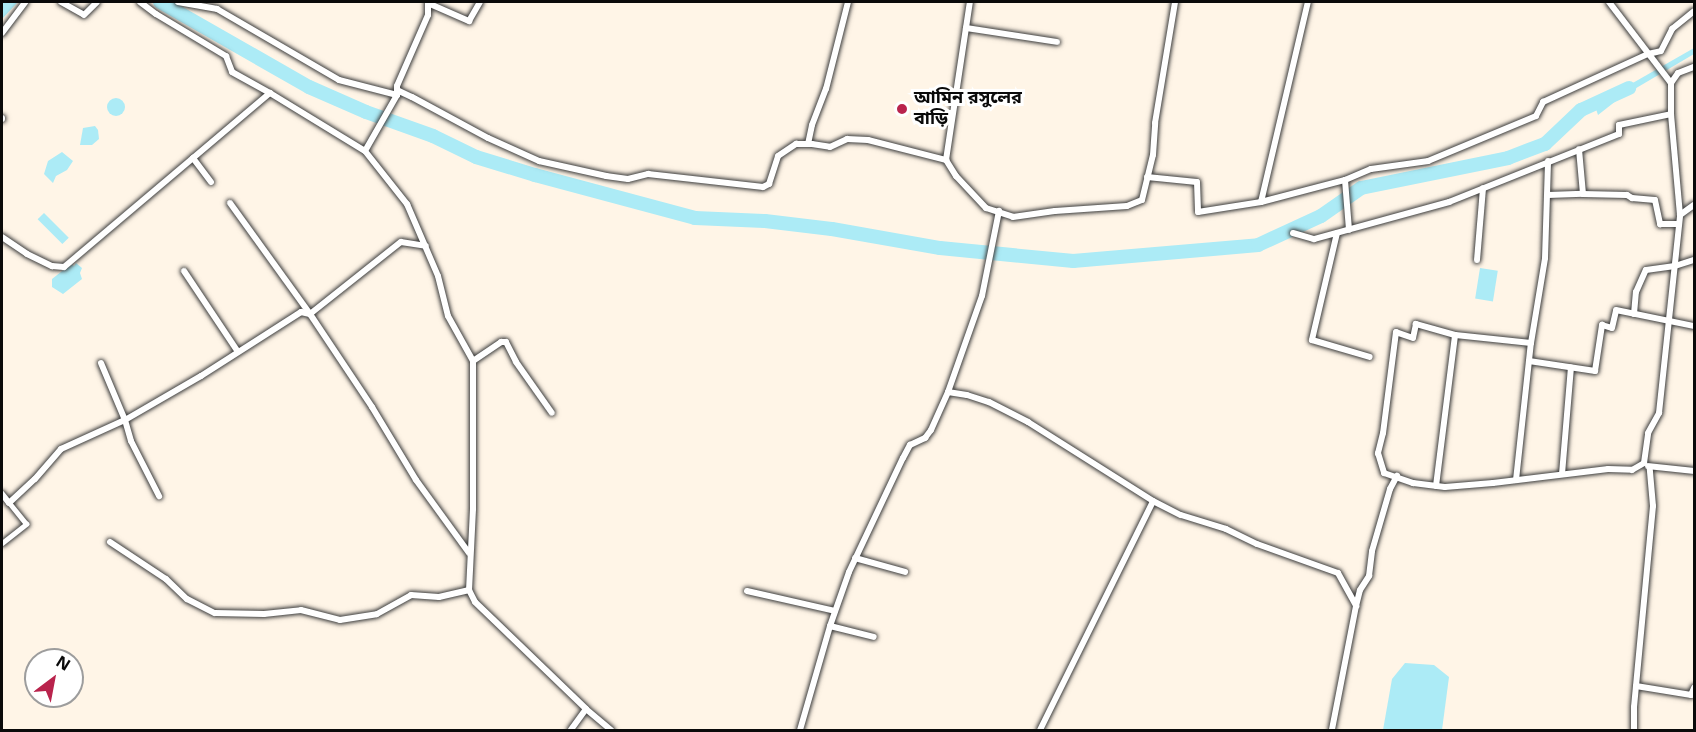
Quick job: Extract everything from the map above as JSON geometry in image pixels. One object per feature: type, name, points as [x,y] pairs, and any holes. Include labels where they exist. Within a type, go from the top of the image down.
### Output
[{"type":"street","points":[[2,33],[25,2]]},
{"type":"street","points":[[61,2],[84,15],[97,2]]},
{"type":"street","points":[[140,2],[226,56],[231,72],[365,151],[407,204],[438,276],[448,316],[473,361],[473,509],[469,553],[469,590],[475,602],[586,709],[611,730]]},
{"type":"street","points":[[178,2],[217,9],[339,80],[397,95]]},
{"type":"street","points":[[397,95],[396,86],[428,15],[429,3],[469,21],[480,2]]},
{"type":"street","points":[[808,144],[812,125],[826,89],[848,2]]},
{"type":"street","points":[[970,2],[946,160],[956,176],[986,208],[1013,218],[1055,211],[1127,206],[1142,200],[1148,177],[1175,2]]},
{"type":"street","points":[[1261,202],[1308,2]]},
{"type":"street","points":[[1609,2],[1671,83]]},
{"type":"street","points":[[1148,177],[1197,182],[1198,212],[1261,202],[1345,180],[1371,169],[1428,161],[1467,147],[1536,116],[1543,102],[1648,54],[1661,51],[1672,29],[1695,11]]},
{"type":"street","points":[[966,28],[1057,42]]},
{"type":"street","points":[[1644,463],[1648,433],[1659,413],[1680,215],[1671,114],[1671,83],[1678,73],[1695,67]]},
{"type":"street","points":[[365,151],[399,92],[432,106],[488,138],[539,161],[628,179],[648,174],[764,187],[769,184],[778,156],[796,144],[830,147],[847,139],[868,140],[946,160]]},
{"type":"street","points":[[2,237],[27,254],[52,266],[64,267],[270,93]]},
{"type":"street","points":[[1293,233],[1314,239],[1429,208],[1619,134],[1619,125],[1671,114]]},
{"type":"street","points":[[1579,149],[1583,194]]},
{"type":"street","points":[[193,158],[212,182]]},
{"type":"street","points":[[1516,480],[1528,361],[1545,258],[1548,161]]},
{"type":"street","points":[[1345,180],[1349,230]]},
{"type":"street","points":[[1477,260],[1483,188]]},
{"type":"street","points":[[1548,195],[1627,195],[1655,200],[1660,224],[1678,224]]},
{"type":"street","points":[[230,203],[310,314],[416,480],[469,553]]},
{"type":"street","points":[[1680,215],[1695,205]]},
{"type":"street","points":[[800,730],[830,626],[855,558],[910,445],[925,438],[931,430],[948,392],[982,296],[999,211]]},
{"type":"street","points":[[1337,233],[1312,340],[1370,357]]},
{"type":"street","points":[[310,314],[401,242],[426,246]]},
{"type":"street","points":[[1634,314],[1636,292],[1646,270],[1675,266],[1695,260]]},
{"type":"street","points":[[184,271],[238,352]]},
{"type":"street","points":[[1528,361],[1594,371],[1602,325],[1612,328],[1616,310],[1669,323],[1695,326]]},
{"type":"street","points":[[9,503],[61,449],[126,420],[301,312],[310,314]]},
{"type":"street","points":[[1531,343],[1455,335],[1416,324],[1413,338],[1396,332],[1383,433],[1378,453],[1384,473],[1413,483],[1436,486],[1516,480],[1608,469],[1632,470],[1644,463]]},
{"type":"street","points":[[1436,486],[1455,335]]},
{"type":"street","points":[[473,361],[501,342],[506,342],[516,362],[552,413]]},
{"type":"street","points":[[100,363],[126,420],[131,441],[159,496]]},
{"type":"street","points":[[1562,474],[1571,367]]},
{"type":"street","points":[[948,392],[967,394],[989,402],[1028,422],[1153,501],[1181,515],[1226,529],[1257,544],[1338,573],[1356,606]]},
{"type":"street","points":[[1644,463],[1650,468],[1695,471]]},
{"type":"street","points":[[1634,730],[1653,506],[1650,468]]},
{"type":"street","points":[[1332,730],[1360,590],[1369,576],[1372,551],[1390,489],[1397,476]]},
{"type":"street","points":[[2,494],[26,524],[2,543]]},
{"type":"street","points":[[1040,730],[1153,501]]},
{"type":"street","points":[[110,542],[166,579],[187,599],[214,613],[264,614],[301,610],[340,620],[377,614],[411,595],[439,597],[469,590]]},
{"type":"street","points":[[855,558],[905,572]]},
{"type":"street","points":[[747,591],[835,611]]},
{"type":"street","points":[[830,626],[874,637]]},
{"type":"street","points":[[1636,686],[1691,694],[1695,688]]},
{"type":"street","points":[[571,730],[586,709]]},
{"type":"water","points":[[3,2],[17,3],[2,19],[2,4]]},
{"type":"water","points":[[1694,48],[1694,54],[1621,97],[1598,115],[1596,109],[1604,106],[1617,92]]},
{"type":"water","points":[[116,98],[122,101],[125,107],[122,113],[116,116],[110,113],[107,107],[110,101]]},
{"type":"water","points":[[95,126],[99,139],[92,145],[80,145],[83,128]]},
{"type":"water","points":[[62,152],[73,161],[67,170],[56,176],[53,183],[44,174],[48,161]]},
{"type":"water","points":[[44,213],[69,238],[62,244],[38,219]]},
{"type":"water","points":[[76,263],[82,268],[80,273],[82,279],[63,294],[52,287],[52,279],[71,264],[74,266]]},
{"type":"water","points":[[1480,268],[1498,271],[1493,301],[1475,299]]},
{"type":"water","points":[[1405,663],[1434,665],[1449,677],[1442,730],[1383,730],[1392,679]]},
{"type":"waterway","points":[[160,2],[309,87],[366,112],[433,136],[476,157],[535,175],[695,218],[765,221],[832,229],[940,248],[1073,261],[1258,245],[1321,216],[1361,188],[1508,158],[1545,144],[1581,110],[1629,88]]},
{"type":"place","name":"আমিন রসুলের বাড়ি","points":[[902,109]]}]
